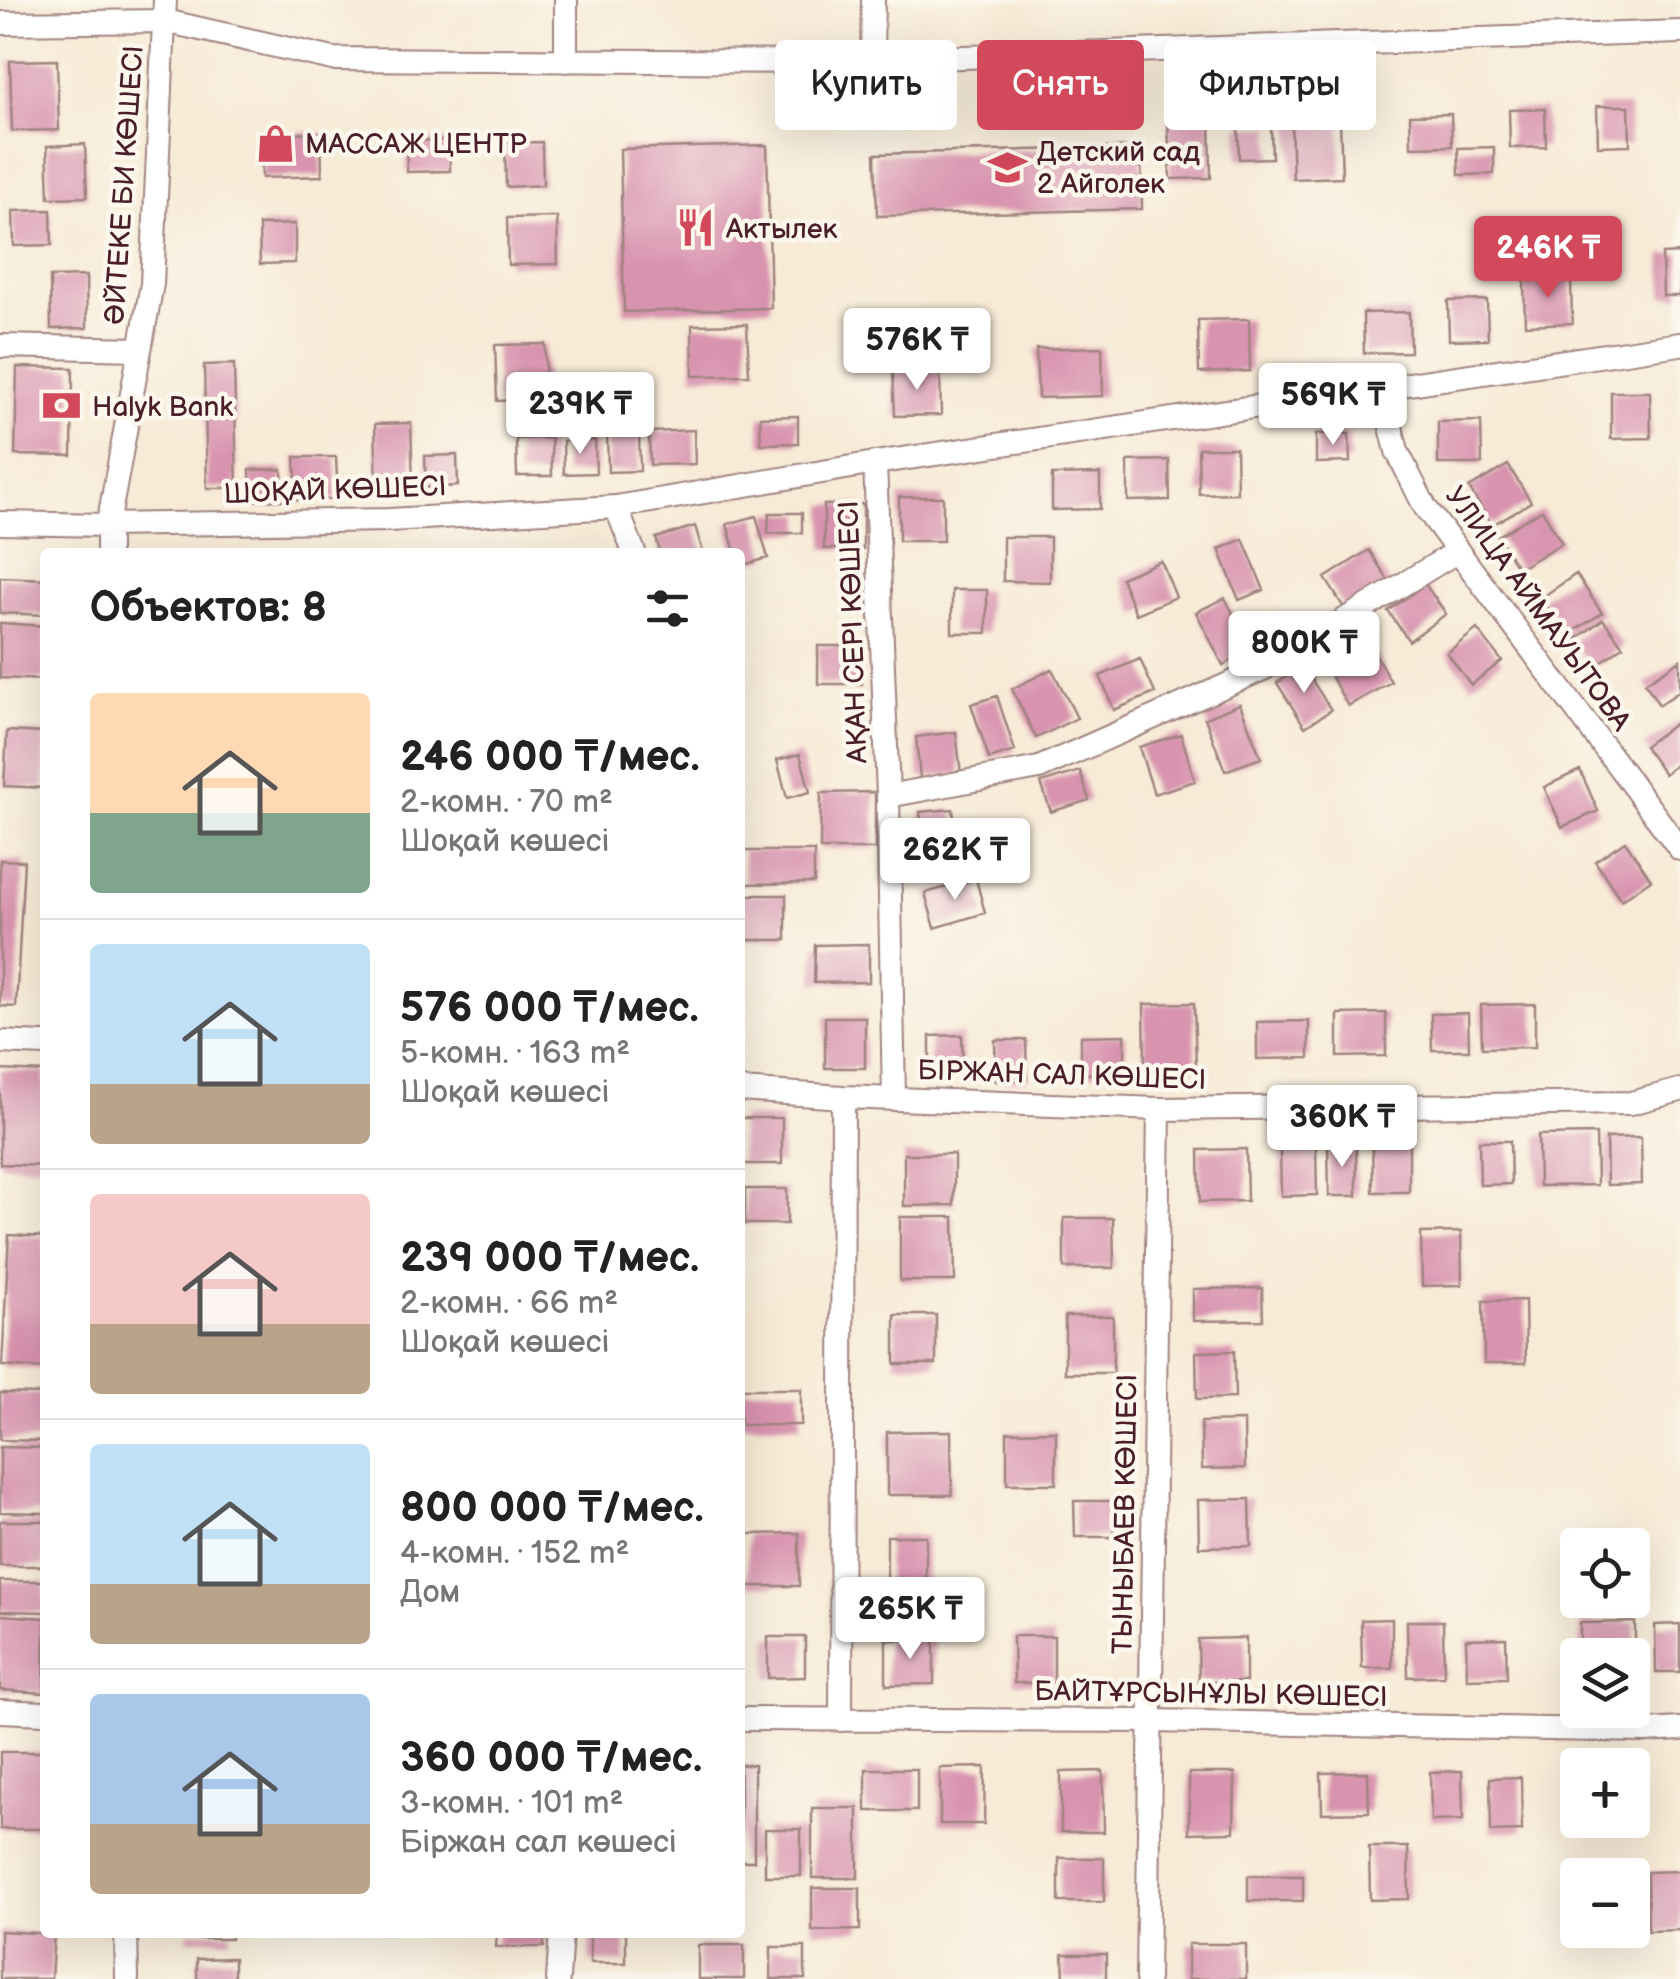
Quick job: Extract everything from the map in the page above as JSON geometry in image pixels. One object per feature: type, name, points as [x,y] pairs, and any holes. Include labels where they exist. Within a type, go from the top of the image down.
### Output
[{"type":"street","points":[[566,0],[566,61]]},
{"type":"street","points":[[872,40],[873,0]]},
{"type":"street","points":[[0,23],[165,10],[333,59],[775,62]]},
{"type":"street","name":"ӘЙТЕКЕ БИ КӨШЕСІ","points":[[108,548],[108,525],[152,284],[165,10]]},
{"type":"street","points":[[957,57],[1680,32]]},
{"type":"street","name":"ШОҚАЙ КӨШЕСІ","points":[[0,524],[389,520],[616,507],[875,463],[1680,344]]},
{"type":"street","points":[[0,346],[140,349]]},
{"type":"street","name":"УЛИЦА АЙМАУЫТОВА","points":[[1381,387],[1398,452],[1425,508],[1680,849]]},
{"type":"street","name":"АҚАН СЕРІ КӨШЕСІ","points":[[875,463],[888,796],[894,1099]]},
{"type":"street","points":[[616,507],[632,548]]},
{"type":"street","points":[[888,796],[1039,768],[1264,668],[1458,550]]},
{"type":"street","points":[[0,1042],[40,1044]]},
{"type":"street","name":"БІРЖАН САЛ КӨШЕСІ","points":[[745,1090],[1159,1109],[1631,1102],[1680,1090]]},
{"type":"street","points":[[841,1720],[842,1097]]},
{"type":"street","name":"ТЫНЫБАЕВ КӨШЕСІ","points":[[1148,1979],[1159,1109]]},
{"type":"street","points":[[0,1712],[40,1714]]},
{"type":"street","name":"БАЙТҰРСЫНҰЛЫ КӨШЕСІ","points":[[745,1719],[1680,1729]]},
{"type":"street","points":[[126,1938],[127,1979]]},
{"type":"street","points":[[558,1979],[561,1938]]},
{"type":"building","points":[[57,60],[59,130],[12,131],[10,61]]},
{"type":"building","points":[[1597,106],[1629,106],[1630,145],[1598,146]]},
{"type":"building","points":[[1545,109],[1546,147],[1510,148],[1509,110]]},
{"type":"building","points":[[1451,114],[1452,146],[1411,147],[1410,115]]},
{"type":"building","points":[[1168,130],[1210,130],[1211,178],[1170,179]]},
{"type":"building","points":[[1238,130],[1271,130],[1272,158],[1239,159]]},
{"type":"building","points":[[1291,130],[1340,130],[1342,177],[1293,179]]},
{"type":"building","points":[[321,132],[322,176],[262,178],[261,134]]},
{"type":"building","points":[[449,140],[450,171],[407,172],[406,141]]},
{"type":"building","points":[[542,142],[543,185],[506,187],[505,143]]},
{"type":"building","points":[[85,144],[87,197],[49,198],[47,146]]},
{"type":"building","name":"Актылек","points":[[767,145],[771,308],[624,312],[620,149]]},
{"type":"building","points":[[1141,147],[1142,209],[877,216],[875,154]]},
{"type":"building","points":[[1494,147],[1494,174],[1459,175],[1458,148]]},
{"type":"building","points":[[51,210],[52,245],[14,246],[13,211]]},
{"type":"building","points":[[557,217],[558,264],[508,265],[507,218]]},
{"type":"building","points":[[295,224],[295,263],[260,264],[259,225]]},
{"type":"building","points":[[1680,253],[1680,296],[1663,296],[1662,254]]},
{"type":"building","points":[[86,276],[87,328],[51,329],[50,277]]},
{"type":"building","points":[[1571,278],[1572,323],[1525,325],[1524,279]]},
{"type":"building","points":[[1487,300],[1488,339],[1449,340],[1448,301]]},
{"type":"building","points":[[1409,312],[1410,352],[1364,353],[1363,313]]},
{"type":"building","points":[[1249,319],[1250,371],[1199,373],[1198,320]]},
{"type":"building","points":[[747,324],[749,375],[693,376],[692,325]]},
{"type":"building","points":[[545,344],[546,399],[497,401],[495,345]]},
{"type":"building","points":[[1102,347],[1103,396],[1038,398],[1036,349]]},
{"type":"building","points":[[234,364],[237,488],[207,488],[204,365]]},
{"type":"building","points":[[17,367],[73,368],[72,456],[15,455]]},
{"type":"building","points":[[940,370],[941,415],[895,416],[893,371]]},
{"type":"building","points":[[1611,392],[1650,392],[1651,438],[1611,439]]},
{"type":"building","points":[[798,416],[798,443],[761,444],[760,417]]},
{"type":"building","points":[[1481,421],[1482,464],[1438,464],[1438,422]]},
{"type":"building","points":[[411,423],[413,486],[377,488],[375,424]]},
{"type":"building","points":[[694,430],[695,464],[650,465],[649,432]]},
{"type":"building","points":[[639,432],[640,471],[608,472],[607,433]]},
{"type":"building","points":[[1316,434],[1349,434],[1350,462],[1316,463]]},
{"type":"building","points":[[551,438],[552,476],[517,476],[516,439]]},
{"type":"building","points":[[595,440],[596,473],[564,474],[563,441]]},
{"type":"building","points":[[1198,448],[1236,448],[1237,493],[1199,494]]},
{"type":"building","points":[[457,455],[458,486],[426,488],[425,456]]},
{"type":"building","points":[[295,457],[336,457],[338,499],[297,500]]},
{"type":"building","points":[[1169,460],[1170,500],[1128,501],[1128,461]]},
{"type":"building","points":[[1508,465],[1531,502],[1492,525],[1469,488]]},
{"type":"building","points":[[282,469],[283,500],[251,501],[250,470]]},
{"type":"building","points":[[1100,474],[1100,509],[1052,510],[1052,475]]},
{"type":"building","points":[[899,497],[943,497],[943,541],[899,541]]},
{"type":"building","points":[[863,504],[863,549],[824,549],[824,505]]},
{"type":"building","points":[[1542,510],[1562,543],[1518,569],[1498,536]]},
{"type":"building","points":[[769,513],[802,513],[802,533],[768,533]]},
{"type":"building","points":[[756,516],[768,558],[745,565],[745,548],[734,548],[727,524]]},
{"type":"building","points":[[695,526],[702,548],[659,548],[656,538]]},
{"type":"building","points":[[1003,537],[1050,537],[1050,582],[1003,581]]},
{"type":"building","points":[[1243,539],[1264,590],[1239,600],[1219,549]]},
{"type":"building","points":[[1369,550],[1390,583],[1346,611],[1325,578]]},
{"type":"building","points":[[1161,561],[1176,597],[1136,614],[1121,578]]},
{"type":"building","points":[[1576,574],[1602,613],[1566,636],[1541,598]]},
{"type":"building","points":[[0,577],[40,579],[40,615],[0,613]]},
{"type":"building","points":[[1425,584],[1446,614],[1409,641],[1388,611]]},
{"type":"building","points":[[952,590],[987,590],[987,633],[952,633]]},
{"type":"building","points":[[1225,598],[1252,650],[1223,665],[1196,612]]},
{"type":"building","points":[[1603,619],[1623,646],[1592,669],[1572,642]]},
{"type":"building","points":[[0,623],[40,626],[40,680],[0,678]]},
{"type":"building","points":[[1361,629],[1391,682],[1348,706],[1318,653]]},
{"type":"building","points":[[1477,629],[1502,661],[1471,685],[1447,653]]},
{"type":"building","points":[[818,646],[862,646],[862,684],[818,684]]},
{"type":"building","points":[[1140,659],[1155,693],[1114,710],[1100,676]]},
{"type":"building","points":[[1680,660],[1680,691],[1659,705],[1645,683]]},
{"type":"building","points":[[1303,666],[1331,710],[1305,727],[1277,683]]},
{"type":"building","points":[[1052,669],[1077,718],[1036,738],[1012,689]]},
{"type":"building","points":[[997,696],[1015,751],[989,759],[971,704]]},
{"type":"building","points":[[1240,704],[1261,758],[1225,771],[1205,718]]},
{"type":"building","points":[[1680,720],[1680,762],[1664,774],[1644,746]]},
{"type":"building","points":[[7,731],[40,733],[40,788],[4,786]]},
{"type":"building","points":[[956,732],[961,774],[920,778],[916,737]]},
{"type":"building","points":[[1181,734],[1195,781],[1154,794],[1139,747]]},
{"type":"building","points":[[800,754],[810,792],[787,798],[777,760]]},
{"type":"building","points":[[1580,770],[1598,811],[1562,827],[1544,787]]},
{"type":"building","points":[[1080,771],[1089,800],[1051,812],[1041,783]]},
{"type":"building","points":[[875,792],[875,849],[820,849],[821,793]]},
{"type":"building","points":[[953,809],[958,855],[925,858],[920,812]]},
{"type":"building","points":[[1625,841],[1651,880],[1621,900],[1595,861]]},
{"type":"building","points":[[745,851],[814,851],[814,883],[745,884]]},
{"type":"building","points":[[0,860],[24,861],[16,1007],[0,1006]]},
{"type":"building","points":[[976,879],[985,913],[935,928],[925,893]]},
{"type":"building","points":[[745,895],[786,895],[786,940],[745,940]]},
{"type":"building","points":[[869,944],[869,982],[814,983],[815,945]]},
{"type":"building","points":[[1194,1003],[1196,1067],[1145,1068],[1144,1004]]},
{"type":"building","points":[[1535,1004],[1535,1047],[1482,1048],[1481,1005]]},
{"type":"building","points":[[1386,1013],[1386,1056],[1338,1057],[1338,1014]]},
{"type":"building","points":[[1468,1013],[1469,1050],[1432,1050],[1431,1014]]},
{"type":"building","points":[[825,1017],[865,1017],[865,1068],[825,1068]]},
{"type":"building","points":[[1309,1021],[1309,1058],[1257,1059],[1257,1022]]},
{"type":"building","points":[[962,1035],[963,1072],[930,1073],[930,1036]]},
{"type":"building","points":[[1125,1035],[1125,1073],[1081,1074],[1081,1036]]},
{"type":"building","points":[[995,1040],[1026,1040],[1027,1080],[996,1081]]},
{"type":"building","points":[[0,1070],[40,1072],[40,1166],[0,1164]]},
{"type":"building","points":[[745,1118],[782,1118],[782,1164],[745,1164]]},
{"type":"building","points":[[1596,1134],[1597,1185],[1539,1186],[1538,1135]]},
{"type":"building","points":[[1641,1137],[1642,1184],[1607,1185],[1606,1138]]},
{"type":"building","points":[[1372,1140],[1409,1140],[1409,1192],[1373,1192]]},
{"type":"building","points":[[1479,1141],[1510,1141],[1511,1184],[1480,1185]]},
{"type":"building","points":[[1328,1145],[1356,1145],[1357,1196],[1329,1196]]},
{"type":"building","points":[[1316,1146],[1317,1195],[1281,1196],[1280,1147]]},
{"type":"building","points":[[1246,1149],[1247,1201],[1200,1202],[1199,1150]]},
{"type":"building","points":[[904,1154],[954,1154],[954,1205],[904,1206]]},
{"type":"building","points":[[745,1189],[787,1189],[787,1224],[745,1224]]},
{"type":"building","points":[[900,1217],[954,1217],[955,1281],[900,1281]]},
{"type":"building","points":[[1064,1218],[1113,1218],[1114,1268],[1064,1268]]},
{"type":"building","points":[[1461,1232],[1462,1285],[1422,1286],[1421,1233]]},
{"type":"building","points":[[9,1235],[40,1237],[40,1369],[2,1366]]},
{"type":"building","points":[[1262,1288],[1263,1320],[1193,1321],[1193,1289]]},
{"type":"building","points":[[1525,1300],[1526,1363],[1484,1363],[1483,1301]]},
{"type":"building","points":[[895,1315],[936,1315],[936,1364],[895,1364]]},
{"type":"building","points":[[1065,1316],[1113,1316],[1113,1373],[1065,1373]]},
{"type":"building","points":[[1234,1351],[1235,1398],[1197,1399],[1196,1352]]},
{"type":"building","points":[[745,1389],[801,1389],[801,1425],[745,1425]]},
{"type":"building","points":[[0,1393],[40,1394],[40,1441],[0,1440]]},
{"type":"building","points":[[1244,1421],[1245,1468],[1202,1469],[1201,1422]]},
{"type":"building","points":[[951,1431],[952,1495],[887,1495],[887,1432]]},
{"type":"building","points":[[1056,1431],[1056,1484],[1007,1484],[1007,1432]]},
{"type":"building","points":[[0,1447],[40,1448],[40,1513],[0,1512]]},
{"type":"building","points":[[1250,1499],[1251,1546],[1199,1547],[1198,1500]]},
{"type":"building","points":[[1074,1501],[1114,1501],[1114,1537],[1075,1537]]},
{"type":"building","points":[[0,1521],[40,1521],[40,1566],[0,1566]]},
{"type":"building","points":[[799,1533],[799,1586],[747,1586],[747,1534]]},
{"type":"building","points":[[887,1536],[926,1536],[926,1584],[887,1585]]},
{"type":"building","points":[[0,1581],[40,1581],[40,1612],[0,1611]]},
{"type":"building","points":[[0,1615],[40,1618],[40,1693],[0,1690]]},
{"type":"building","points":[[1392,1619],[1392,1668],[1362,1668],[1361,1620]]},
{"type":"building","points":[[1407,1621],[1443,1621],[1444,1676],[1408,1677]]},
{"type":"building","points":[[1635,1622],[1635,1638],[1580,1638],[1580,1623]]},
{"type":"building","points":[[1680,1624],[1680,1672],[1656,1672],[1655,1625]]},
{"type":"building","points":[[1013,1636],[1054,1636],[1054,1683],[1014,1683]]},
{"type":"building","points":[[768,1637],[805,1637],[805,1677],[768,1678]]},
{"type":"building","points":[[1246,1638],[1246,1682],[1199,1682],[1198,1639]]},
{"type":"building","points":[[1506,1638],[1507,1678],[1467,1679],[1466,1639]]},
{"type":"building","points":[[886,1640],[934,1640],[934,1684],[886,1685]]},
{"type":"building","points":[[0,1752],[40,1752],[40,1829],[0,1829]]},
{"type":"building","points":[[745,1765],[754,1765],[754,1861],[745,1861]]},
{"type":"building","points":[[985,1767],[984,1824],[940,1824],[940,1768]]},
{"type":"building","points":[[866,1769],[917,1769],[917,1811],[866,1811]]},
{"type":"building","points":[[1103,1771],[1104,1832],[1061,1832],[1061,1772]]},
{"type":"building","points":[[1462,1771],[1463,1820],[1431,1821],[1430,1772]]},
{"type":"building","points":[[1368,1772],[1369,1812],[1322,1813],[1321,1773]]},
{"type":"building","points":[[1189,1773],[1235,1773],[1234,1832],[1189,1833]]},
{"type":"building","points":[[1521,1777],[1522,1831],[1491,1832],[1490,1778]]},
{"type":"building","points":[[812,1808],[858,1808],[858,1878],[812,1878]]},
{"type":"building","points":[[765,1829],[801,1829],[801,1876],[765,1876]]},
{"type":"building","points":[[1369,1847],[1408,1847],[1409,1899],[1370,1900]]},
{"type":"building","points":[[1059,1858],[1104,1858],[1104,1902],[1059,1902]]},
{"type":"building","points":[[1680,1871],[1680,1930],[1650,1931],[1650,1872]]},
{"type":"building","points":[[1248,1876],[1303,1876],[1303,1901],[1248,1901]]},
{"type":"building","points":[[812,1888],[860,1888],[860,1930],[812,1931]]},
{"type":"building","points":[[0,1931],[54,1938],[51,1979],[0,1979]]},
{"type":"building","points":[[497,1938],[544,1938],[544,1947],[496,1947]]},
{"type":"building","points":[[590,1938],[626,1938],[626,1963],[590,1963]]},
{"type":"building","points":[[1188,1944],[1246,1944],[1246,1979],[1188,1979]]},
{"type":"building","points":[[698,1945],[744,1945],[744,1979],[698,1979]]},
{"type":"building","points":[[771,1947],[805,1947],[805,1979],[771,1979]]},
{"type":"building","points":[[1063,1954],[1106,1954],[1106,1979],[1064,1979]]},
{"type":"building","points":[[234,1958],[234,1979],[197,1979],[197,1959]]},
{"type":"place","name":"МАССАЖ ЦЕНТР","points":[[275,143]]},
{"type":"place","name":"Детский сад 2 Айголек","points":[[1007,167]]},
{"type":"place","name":"Актылек","points":[[696,228]]},
{"type":"place","name":"Halyk Bank","points":[[62,406]]}]
